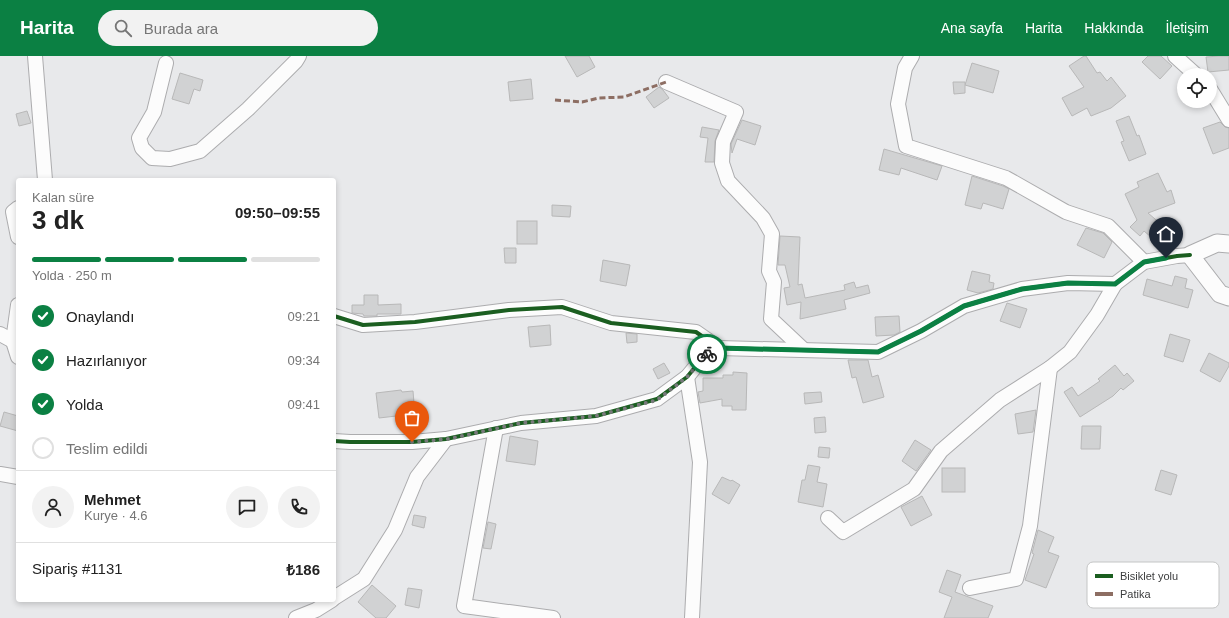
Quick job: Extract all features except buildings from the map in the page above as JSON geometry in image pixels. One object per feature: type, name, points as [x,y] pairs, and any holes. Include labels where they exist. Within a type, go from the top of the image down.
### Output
[{"type":"street","points":[[35,56],[45,178]]},
{"type":"street","points":[[166,63],[154,112],[139,138],[142,148],[152,158],[170,160],[200,151],[248,109],[296,61],[299,56]]},
{"type":"street","points":[[912,56],[905,68],[898,104],[906,146],[1006,178],[1066,212],[1108,226],[1144,262]]},
{"type":"street","points":[[1174,56],[1188,68]]},
{"type":"street","points":[[666,82],[736,112],[723,142],[722,163],[728,181],[763,218],[772,234],[769,271],[774,282],[771,319],[804,350]]},
{"type":"street","points":[[1217,100],[1229,120]]},
{"type":"street","points":[[16,210],[13,212],[16,227]]},
{"type":"street","points":[[828,518],[843,532],[914,489],[941,450],[1000,400],[1050,368],[1070,352],[1097,315],[1115,284],[1144,262],[1190,255],[1217,243],[1229,244]]},
{"type":"street","points":[[1190,255],[1220,294],[1229,297]]},
{"type":"street","points":[[336,441],[412,442],[446,439],[521,423],[596,416],[657,400],[687,377],[706,354],[719,348],[878,352],[921,331],[964,306],[1022,289],[1068,283],[1115,284]]},
{"type":"street","points":[[336,317],[363,324],[415,322],[509,310],[562,307],[611,323],[696,332],[719,348]]},
{"type":"street","points":[[16,323],[14,341],[16,349]]},
{"type":"street","points":[[0,334],[14,341]]},
{"type":"street","points":[[970,588],[1016,579],[1030,526],[1050,368]]},
{"type":"street","points":[[687,377],[700,462],[692,618]]},
{"type":"street","points":[[496,428],[464,606],[553,618]]},
{"type":"street","points":[[336,597],[364,579],[394,530],[417,477],[446,439]]},
{"type":"street","points":[[0,474],[16,477]]},
{"type":"street","points":[[296,618],[316,610],[328,602]]},
{"type":"marked path","points":[[555,100],[582,102],[599,98],[624,97],[666,82]]},
{"type":"cycle path","points":[[336,441],[412,442],[446,439],[521,423],[596,416],[657,399],[687,377],[706,354],[719,348],[878,352],[921,331],[964,306],[1022,289],[1068,283],[1115,284],[1144,262],[1190,255]]},
{"type":"cycle path","points":[[336,317],[363,325],[415,322],[509,310],[562,307],[611,323],[696,332],[719,348]]},
{"type":"way so far","points":[[412,442],[448,439],[521,423],[596,416],[657,400],[687,377],[707,354]]},
{"type":"route","points":[[707,354],[719,348],[878,352],[921,331],[964,306],[1022,289],[1068,283],[1115,284],[1144,262],[1166,258]]}]
